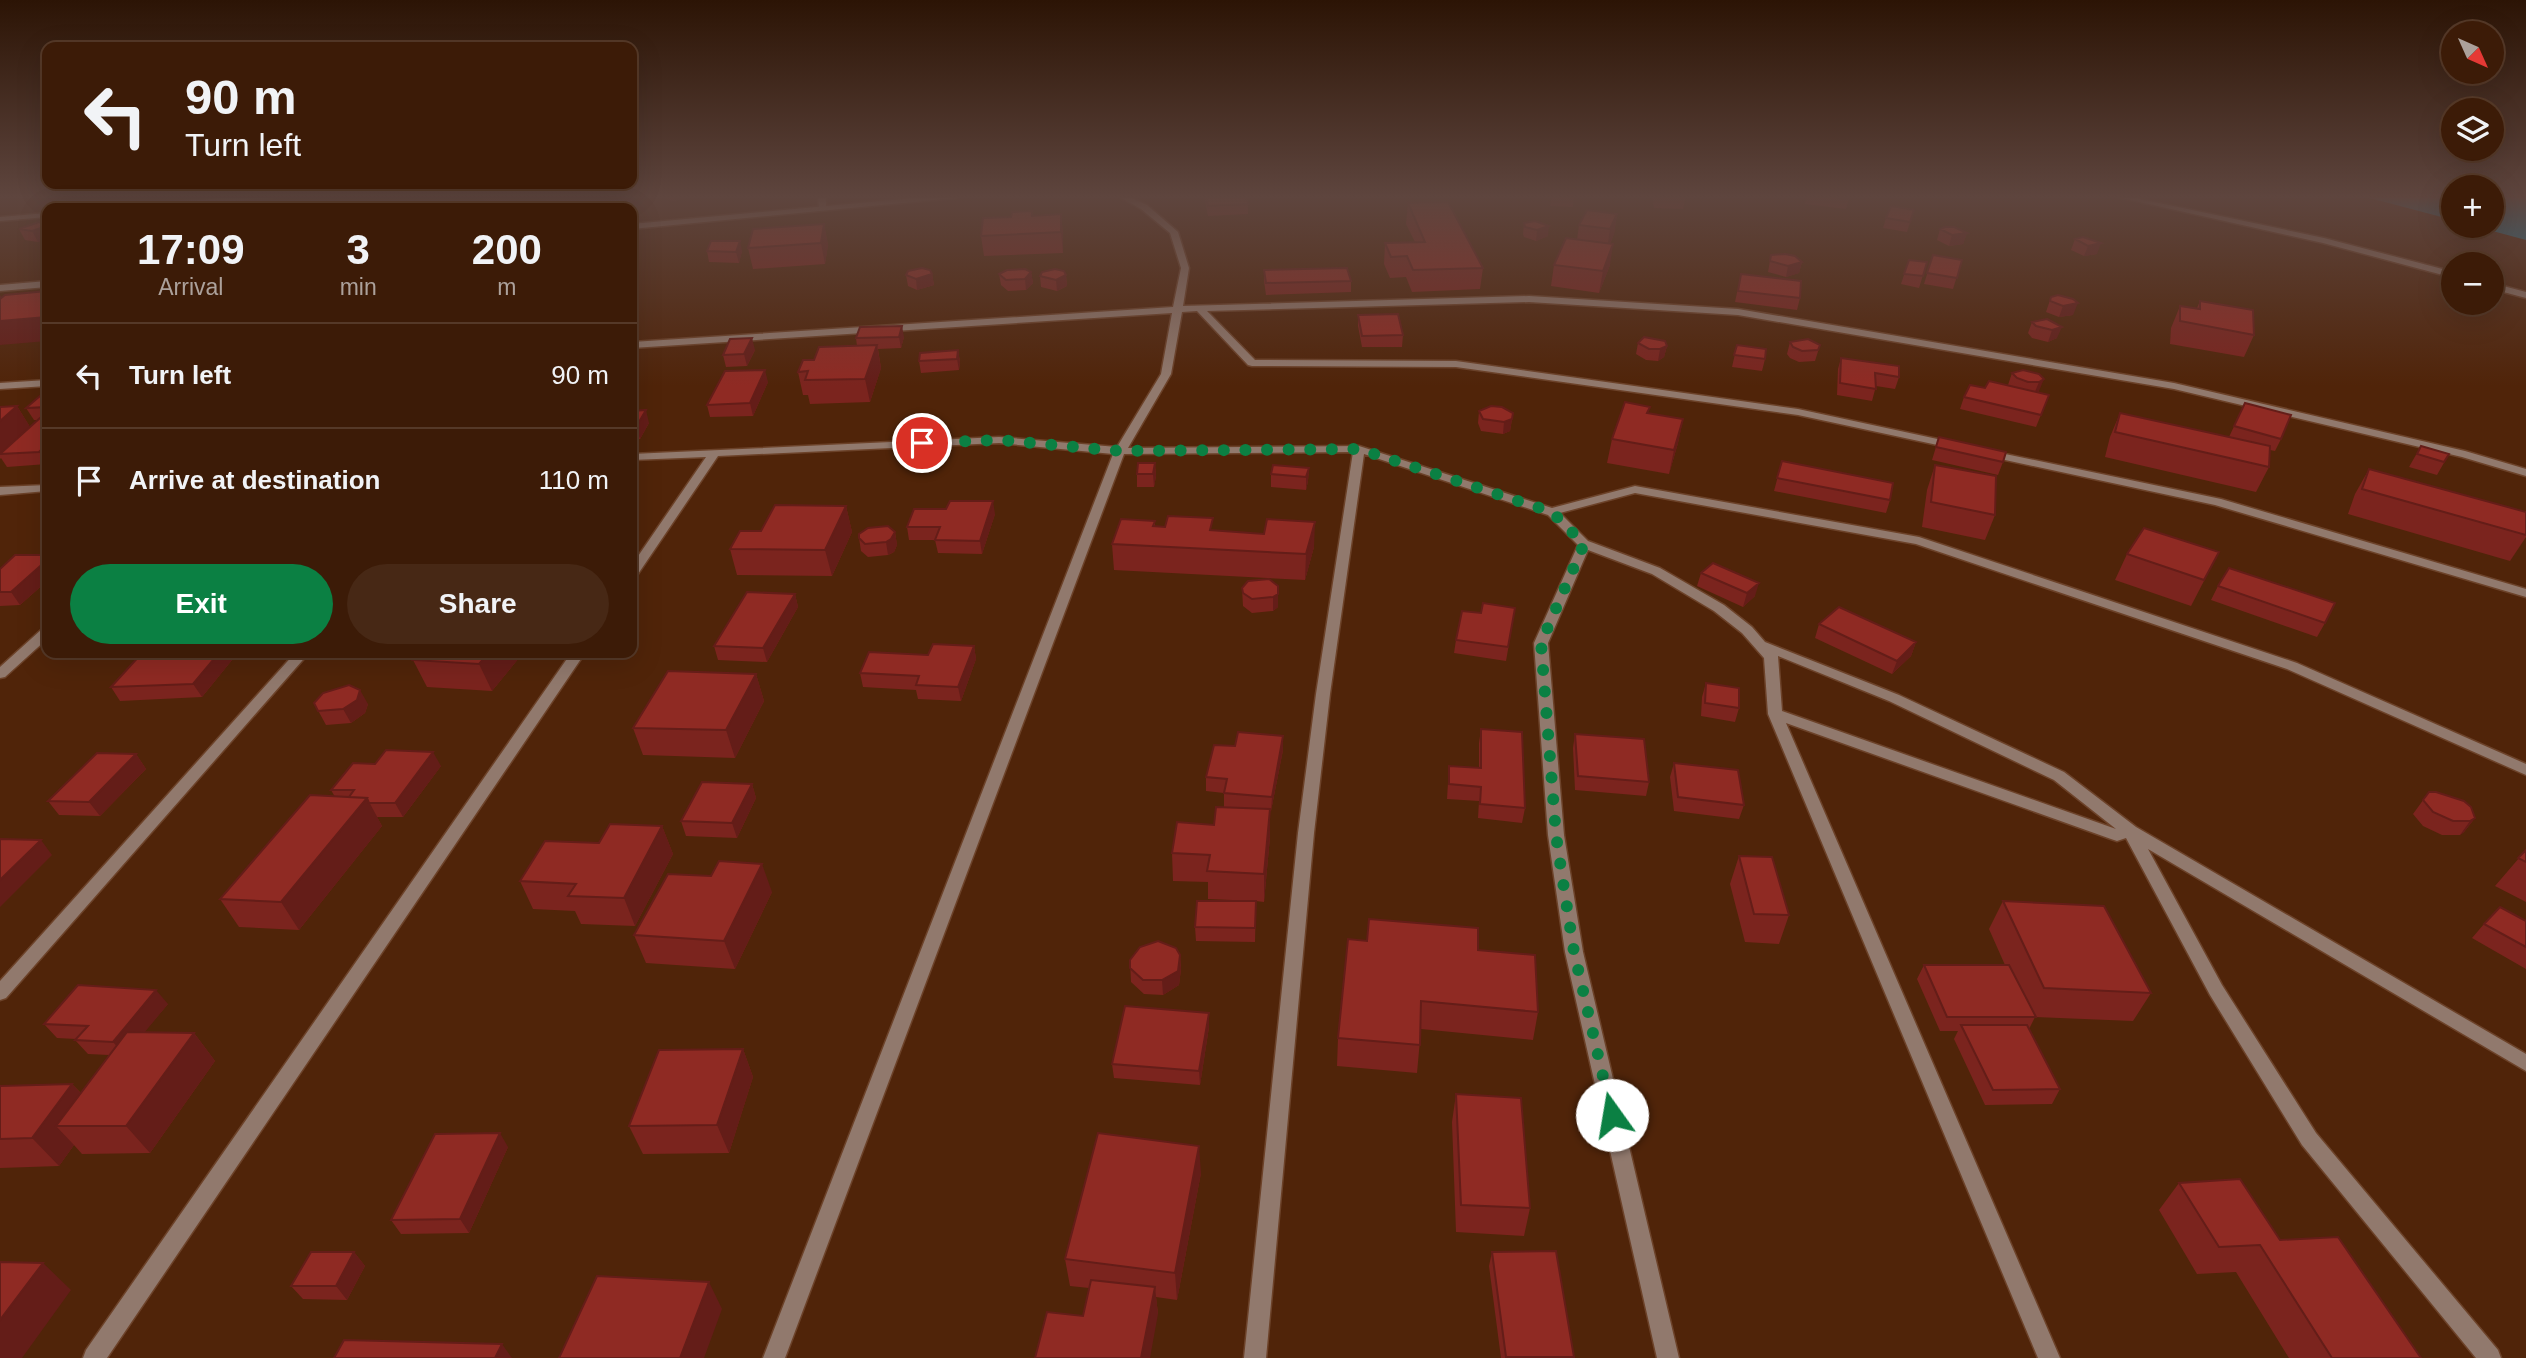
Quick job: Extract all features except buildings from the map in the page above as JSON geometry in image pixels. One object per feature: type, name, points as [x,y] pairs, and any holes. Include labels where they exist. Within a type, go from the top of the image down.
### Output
[{"type":"street","points":[[774,1358],[1120,451],[1166,374],[1185,268],[1182,259]]},
{"type":"street","points":[[2394,259],[2441,272]]},
{"type":"street","points":[[0,288],[42,284]]},
{"type":"street","points":[[2504,289],[2526,295]]},
{"type":"street","points":[[637,345],[1199,308],[1529,299],[1738,312],[2174,386],[2465,454],[2526,473]]},
{"type":"street","points":[[1199,308],[1252,363],[1456,364],[1798,412],[2217,502],[2526,593]]},
{"type":"street","points":[[0,386],[42,383]]},
{"type":"street","points":[[637,457],[999,440],[1120,451],[1359,449],[1552,512],[1584,544],[1656,570],[1719,608],[1747,630],[1770,657],[1775,714],[2049,1358]]},
{"type":"street","points":[[1255,1358],[1306,833],[1323,694],[1359,449]]},
{"type":"street","points":[[637,567],[715,452]]},
{"type":"street","points":[[0,491],[42,488]]},
{"type":"street","points":[[1552,512],[1635,489],[1919,541],[2292,666],[2526,770]]},
{"type":"street","points":[[1584,544],[1541,643],[1556,835],[1574,952],[1668,1358]]},
{"type":"street","points":[[0,674],[42,636]]},
{"type":"street","points":[[1759,644],[1894,698],[2059,776],[2130,831],[2526,1063]]},
{"type":"street","points":[[0,993],[298,658]]},
{"type":"street","points":[[94,1358],[575,658]]},
{"type":"street","points":[[1775,714],[2117,835],[2130,831]]},
{"type":"street","points":[[2130,831],[2216,990],[2309,1139],[2490,1358]]},
{"type":"route","points":[[922,443],[999,440],[1120,451],[1359,449],[1552,512],[1584,544],[1541,643],[1556,835],[1563,882],[1574,952],[1612,1115]]}]
